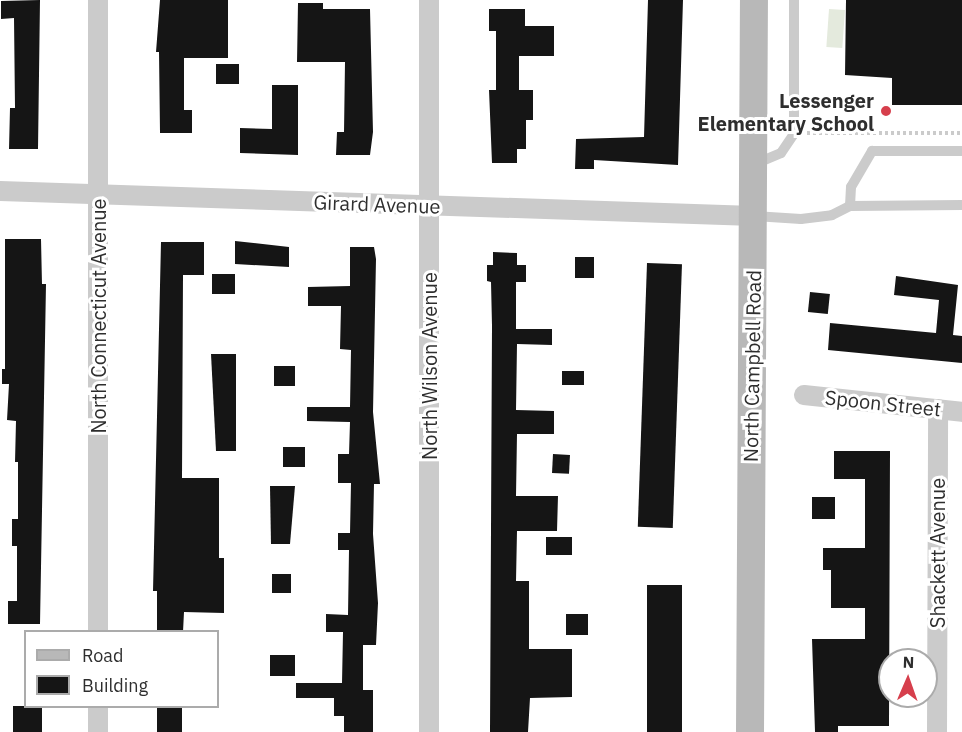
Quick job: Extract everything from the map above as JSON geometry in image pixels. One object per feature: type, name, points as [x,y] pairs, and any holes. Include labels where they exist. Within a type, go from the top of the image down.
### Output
[{"type":"street","name":"North Connecticut Avenue","points":[[98,0],[98,630]]},
{"type":"street","name":"North Wilson Avenue","points":[[429,0],[429,732]]},
{"type":"street","name":"North Campbell Road","points":[[750,732],[754,0]]},
{"type":"street","name":"Girard Avenue","points":[[0,191],[754,216]]},
{"type":"street","name":"Spoon Street","points":[[804,395],[962,412]]},
{"type":"street","name":"Shackett Avenue","points":[[937,732],[938,409]]},
{"type":"street","points":[[98,708],[98,732]]},
{"type":"lane","points":[[754,164],[781,153],[794,134],[794,0]]},
{"type":"lane","points":[[850,206],[851,187],[872,152],[962,151]]},
{"type":"lane","points":[[754,216],[780,220],[817,218],[850,206],[962,205]]},
{"type":"path","points":[[804,133],[962,133]]},
{"type":"shaded area","points":[[829,9],[845,10],[842,48],[826,47]]},
{"type":"building","points":[[40,0],[38,149],[9,149],[10,108],[15,108],[14,18],[1,19],[1,1]]},
{"type":"building","points":[[160,0],[228,0],[228,58],[184,58],[184,110],[192,110],[192,133],[160,133],[159,52],[156,52]]},
{"type":"building","points":[[648,0],[683,0],[678,165],[594,160],[594,169],[575,169],[576,139],[644,137]]},
{"type":"building","points":[[846,0],[962,0],[962,105],[892,105],[892,78],[845,75]]},
{"type":"building","points":[[298,3],[323,3],[323,9],[370,9],[373,132],[370,155],[336,155],[337,132],[344,132],[345,62],[297,62]]},
{"type":"building","points":[[489,9],[525,9],[525,26],[554,26],[554,56],[519,56],[519,90],[533,90],[533,120],[526,120],[526,149],[517,149],[517,163],[492,163],[489,90],[496,90],[496,31],[489,31]]},
{"type":"building","points":[[216,64],[239,64],[239,84],[216,84]]},
{"type":"building","points":[[272,85],[298,85],[298,155],[240,153],[240,128],[272,129]]},
{"type":"building","points":[[5,239],[41,239],[42,284],[46,284],[40,624],[8,624],[8,601],[17,601],[17,546],[12,546],[12,519],[18,519],[18,462],[15,462],[16,421],[7,420],[9,384],[2,384],[2,369],[5,369]]},
{"type":"building","points":[[235,241],[289,247],[289,267],[235,264]]},
{"type":"building","points":[[161,242],[204,242],[204,275],[183,275],[182,478],[219,478],[219,558],[224,558],[224,613],[184,612],[183,630],[157,630],[157,591],[153,591]]},
{"type":"building","points":[[350,247],[374,247],[376,259],[373,412],[380,484],[374,484],[373,534],[378,603],[376,645],[363,645],[363,690],[373,690],[373,732],[344,732],[344,716],[334,716],[334,698],[296,698],[296,683],[342,683],[343,632],[326,632],[326,614],[348,615],[349,550],[338,550],[338,533],[350,533],[351,483],[338,483],[338,454],[349,454],[350,422],[307,421],[307,407],[350,407],[351,350],[340,349],[341,306],[308,306],[308,287],[350,286]]},
{"type":"building","points":[[493,252],[517,253],[517,265],[526,265],[526,282],[516,282],[516,329],[552,329],[552,345],[517,344],[516,410],[554,411],[554,434],[517,434],[516,496],[558,496],[557,531],[517,531],[516,581],[529,581],[529,649],[572,649],[572,697],[530,698],[528,732],[490,732],[492,326],[491,282],[487,281],[487,265],[493,265]]},
{"type":"building","points":[[575,257],[594,257],[594,278],[575,278]]},
{"type":"building","points":[[647,263],[682,264],[673,528],[638,527]]},
{"type":"building","points":[[212,274],[235,274],[235,294],[212,294]]},
{"type":"building","points":[[896,276],[958,285],[953,335],[962,336],[962,363],[828,350],[830,323],[936,333],[939,300],[894,295]]},
{"type":"building","points":[[810,292],[830,294],[828,314],[808,312]]},
{"type":"building","points":[[211,354],[236,354],[236,451],[216,451]]},
{"type":"building","points":[[274,366],[295,366],[295,386],[274,386]]},
{"type":"building","points":[[562,371],[584,371],[584,385],[562,385]]},
{"type":"building","points":[[283,447],[305,447],[305,467],[283,467]]},
{"type":"building","points":[[834,451],[890,451],[889,648],[878,648],[878,708],[889,708],[889,726],[838,726],[838,732],[815,732],[812,639],[865,639],[865,608],[831,608],[831,570],[823,570],[823,548],[865,548],[865,479],[834,479]]},
{"type":"building","points":[[553,454],[570,455],[569,474],[552,473]]},
{"type":"building","points":[[270,486],[295,486],[290,544],[271,544]]},
{"type":"building","points":[[812,497],[835,497],[835,519],[812,519]]},
{"type":"building","points":[[546,537],[572,537],[572,555],[546,555]]},
{"type":"building","points":[[272,574],[291,574],[291,593],[272,593]]},
{"type":"building","points":[[647,585],[682,585],[682,732],[647,732]]},
{"type":"building","points":[[566,614],[588,614],[588,635],[566,635]]},
{"type":"building","points":[[270,655],[295,655],[295,676],[270,676]]},
{"type":"building","points":[[13,706],[42,708],[42,732],[13,732]]},
{"type":"building","points":[[157,708],[182,708],[182,732],[157,732]]},
{"type":"place","name":"Lessenger Elementary School","points":[[886,111]]}]
